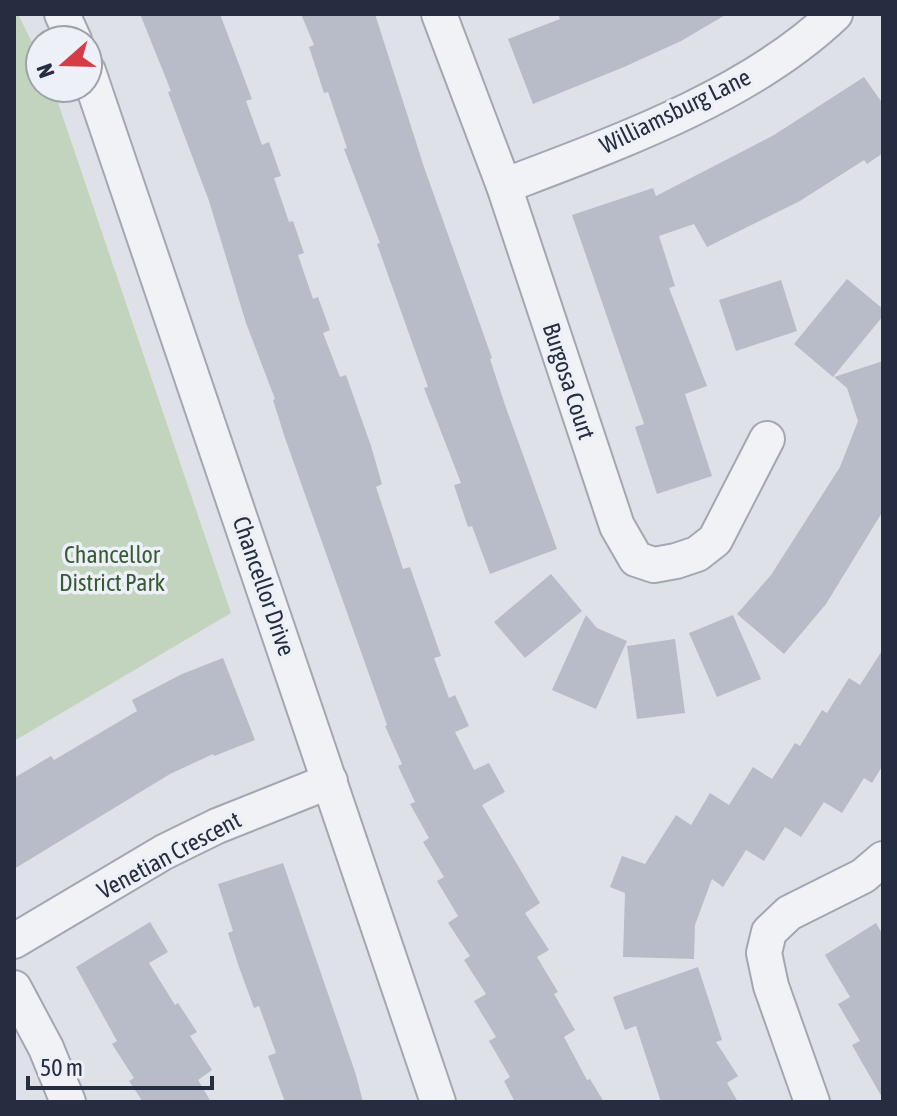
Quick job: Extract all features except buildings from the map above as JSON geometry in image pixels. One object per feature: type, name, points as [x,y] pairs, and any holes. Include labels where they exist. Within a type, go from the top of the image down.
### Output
[{"type":"street","name":"Burgosa Court","points":[[439,14],[504,186],[617,526],[636,559],[654,565],[676,561],[697,554],[715,540],[767,439]]},
{"type":"street","name":"Williamsburg Lane","points":[[504,186],[655,126],[783,55],[835,14]]},
{"type":"street","name":"Chancellor Drive","points":[[99,104],[438,1102]]},
{"type":"street","name":"Venetian Crescent","points":[[14,941],[164,852],[217,826],[330,781]]},
{"type":"street","points":[[812,1102],[771,986],[764,953],[769,932],[789,913],[863,876],[883,859]]},
{"type":"street","points":[[14,988],[46,1048],[68,1102]]},
{"type":"green space","name":"Chancellor District Park","points":[[14,14],[18,14],[24,26],[24,104],[58,104],[231,613],[14,741]]}]
